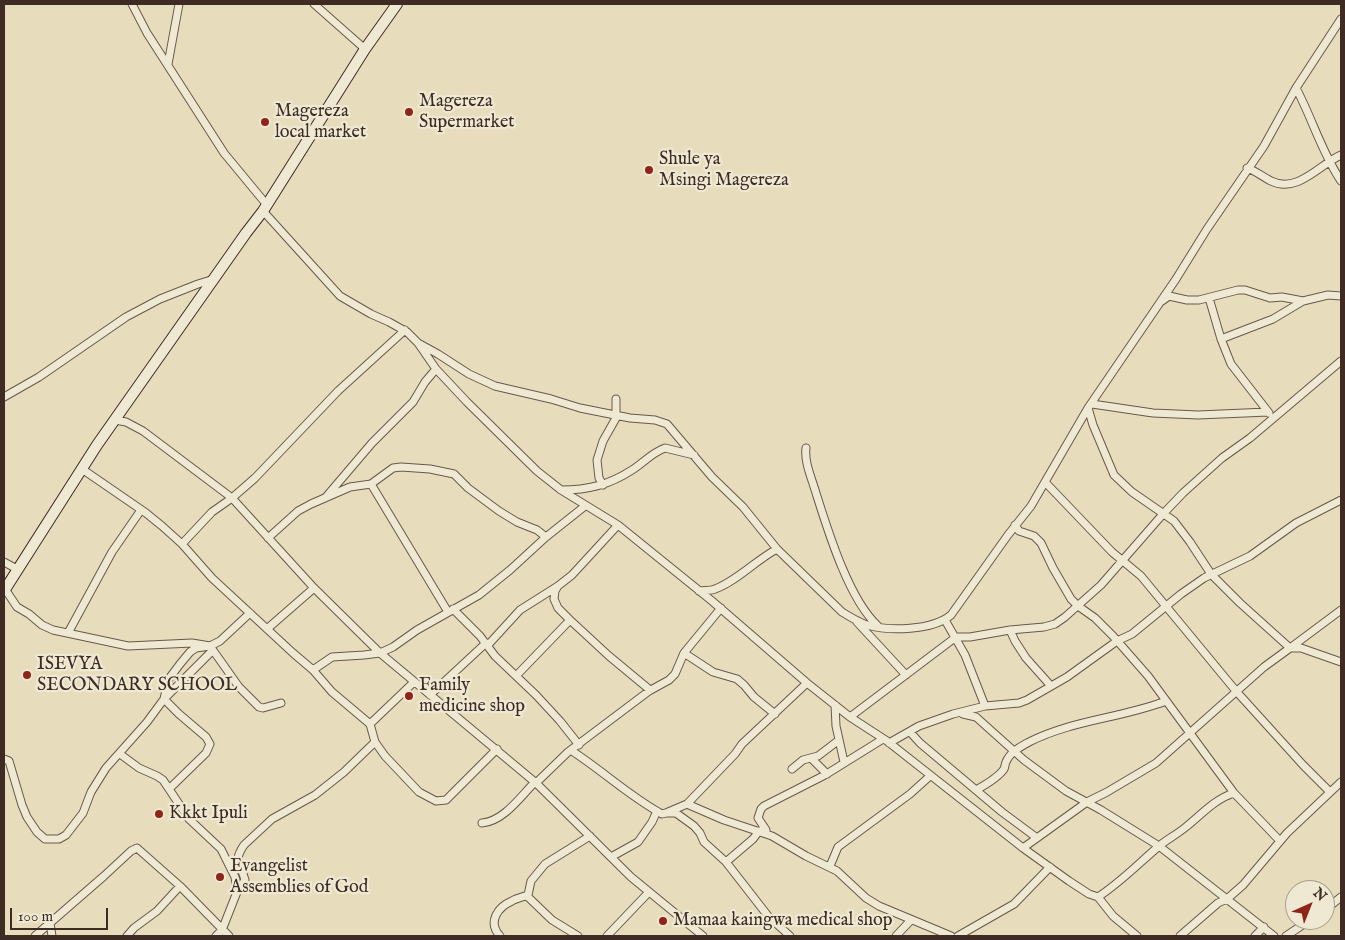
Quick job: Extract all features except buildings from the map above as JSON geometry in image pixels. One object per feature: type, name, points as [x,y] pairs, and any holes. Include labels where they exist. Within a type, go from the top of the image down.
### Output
[{"type":"street","points":[[132,4],[139,20],[224,153],[265,208],[340,296],[370,314],[405,330],[436,369],[500,436],[560,490],[618,526],[720,608],[807,683],[850,717],[886,741],[1023,848],[1089,894],[1098,897],[1113,916],[1137,936]]},
{"type":"street","points":[[168,64],[179,4]]},
{"type":"street","points":[[314,4],[364,49]]},
{"type":"street","points":[[281,702],[260,708],[239,687],[211,649],[192,643],[128,646],[48,628],[17,607],[4,590],[115,420],[265,208],[364,49],[395,4]]},
{"type":"street","points":[[854,620],[868,625],[894,628],[916,627],[937,624],[951,615],[1015,525],[1031,506],[1090,406],[1176,279],[1247,168],[1264,146],[1296,88],[1341,19]]},
{"type":"street","points":[[1296,88],[1341,181]]},
{"type":"street","points":[[1247,168],[1272,182],[1289,183],[1309,177],[1330,160],[1341,155]]},
{"type":"street","points":[[4,397],[39,378],[126,317],[160,299],[215,279]]},
{"type":"street","points":[[1159,302],[1169,296],[1192,300],[1209,298],[1238,290],[1245,290],[1270,298],[1282,297],[1303,301]]},
{"type":"street","points":[[1221,339],[1273,319],[1303,301],[1328,295],[1341,296]]},
{"type":"street","points":[[1209,298],[1221,339],[1237,373],[1270,416]]},
{"type":"street","points":[[182,544],[212,512],[256,478],[338,391],[405,330]]},
{"type":"street","points":[[418,344],[438,354],[473,377],[495,386],[580,408],[662,421],[674,429],[712,477],[743,507],[777,549],[826,598],[854,620],[906,675]]},
{"type":"street","points":[[850,717],[956,637],[970,637],[1055,624],[1101,585],[1183,493],[1222,458],[1250,438],[1270,416],[1341,361]]},
{"type":"street","points":[[326,497],[372,443],[413,402],[425,382],[436,369]]},
{"type":"street","points":[[603,485],[599,478],[597,460],[600,447],[616,415],[616,399]]},
{"type":"street","points":[[1090,406],[1153,413],[1270,416]]},
{"type":"street","points":[[1090,406],[1093,425],[1114,475],[1132,492],[1174,521],[1211,574],[1290,648],[1301,648],[1341,662]]},
{"type":"street","points":[[115,420],[126,422],[143,431],[232,498],[314,588],[380,653],[536,783],[611,858],[703,936]]},
{"type":"street","points":[[806,448],[806,457],[812,478],[842,568],[870,619],[878,626]]},
{"type":"street","points":[[560,490],[580,490],[603,485],[630,471],[662,449],[673,449],[695,456]]},
{"type":"street","points":[[268,538],[298,511],[326,497],[350,487],[371,484],[393,468],[413,467],[454,474],[468,488],[499,511],[516,522],[537,530],[546,537]]},
{"type":"street","points":[[82,469],[141,510],[182,544],[212,578],[314,670],[332,692],[370,724],[375,742],[385,756],[414,788],[425,796],[440,802],[449,798],[497,749]]},
{"type":"street","points":[[1045,482],[1112,552],[1141,576],[1165,608],[1236,691],[1330,792]]},
{"type":"street","points":[[371,484],[450,611],[487,644],[495,656],[560,721],[579,745]]},
{"type":"street","points":[[726,862],[766,830],[758,818],[764,806],[886,741],[954,714],[985,706],[1019,703],[1067,677],[1117,641],[1132,634],[1194,585],[1211,574],[1250,556],[1296,523],[1341,500]]},
{"type":"street","points":[[314,670],[332,657],[380,653],[479,595],[585,506]]},
{"type":"street","points":[[68,633],[112,552],[141,510]]},
{"type":"street","points":[[1015,525],[1019,531],[1034,536],[1041,543],[1067,594],[1078,606],[1095,618],[1148,676],[1234,793],[1280,841]]},
{"type":"street","points":[[430,695],[487,644],[520,610],[572,575],[618,526]]},
{"type":"street","points":[[699,591],[714,590],[777,549]]},
{"type":"street","points":[[4,562],[17,569]]},
{"type":"street","points":[[558,586],[554,599],[558,608],[609,656],[650,690]]},
{"type":"street","points":[[267,629],[314,588]]},
{"type":"street","points":[[482,823],[492,821],[506,812],[558,762],[650,690],[669,680],[675,674],[684,653],[720,608]]},
{"type":"street","points":[[1023,848],[1086,802],[1144,771],[1165,756],[1264,667],[1341,610]]},
{"type":"street","points":[[4,759],[9,761],[27,818],[40,835],[45,839],[52,839],[66,835],[83,813],[91,792],[106,768],[147,722],[164,699],[211,649],[250,613]]},
{"type":"street","points":[[516,676],[570,620]]},
{"type":"street","points":[[945,620],[965,655],[985,706]]},
{"type":"street","points":[[1010,630],[1026,658],[1051,686]]},
{"type":"street","points":[[164,699],[170,677],[186,657],[196,648],[211,649]]},
{"type":"street","points":[[684,653],[713,672],[737,680],[775,714]]},
{"type":"street","points":[[370,724],[414,682]]},
{"type":"street","points":[[666,813],[687,804],[735,754],[742,744],[807,683]]},
{"type":"street","points":[[164,699],[206,736],[210,744],[206,753],[169,788]]},
{"type":"street","points":[[976,790],[1004,769],[1006,761],[1014,751],[1030,742],[1065,728],[1166,702]]},
{"type":"street","points":[[835,704],[836,726],[844,762]]},
{"type":"street","points":[[954,714],[966,714],[976,717],[1014,751],[1066,791],[1159,846],[1274,936]]},
{"type":"street","points":[[910,732],[920,743],[1002,812],[1037,838]]},
{"type":"street","points":[[792,770],[803,760],[818,756],[839,740]]},
{"type":"street","points":[[216,936],[222,930],[237,892],[245,880],[237,862],[240,850],[244,845],[272,819],[316,795],[344,772],[375,742]]},
{"type":"street","points":[[572,751],[603,772],[626,792],[662,814],[676,814],[694,826],[704,842],[726,862],[768,916],[789,936]]},
{"type":"street","points":[[120,754],[139,768],[159,778],[169,788],[189,819],[223,853],[235,877],[237,892]]},
{"type":"street","points":[[811,758],[827,774]]},
{"type":"street","points":[[830,866],[838,847],[910,794],[930,776]]},
{"type":"street","points":[[1180,936],[1218,903],[1227,899],[1252,875],[1280,841],[1341,782]]},
{"type":"street","points":[[1098,897],[1124,879],[1159,846],[1188,826],[1218,801],[1234,793]]},
{"type":"street","points":[[687,804],[724,820],[763,832],[806,856],[830,866],[844,875],[866,898],[879,906],[950,936]]},
{"type":"street","points":[[611,858],[638,842],[657,811]]},
{"type":"street","points":[[489,936],[498,935],[494,923],[497,912],[510,902],[526,896],[530,892],[531,881],[545,864],[590,836]]},
{"type":"street","points":[[35,936],[135,848],[139,849],[180,886],[229,936]]},
{"type":"street","points":[[958,936],[1014,904],[1050,867]]},
{"type":"street","points":[[127,936],[134,928],[157,911],[180,886]]},
{"type":"street","points":[[607,936],[649,892]]},
{"type":"street","points":[[526,896],[552,920],[578,936]]},
{"type":"street","points":[[896,936],[910,920]]},
{"type":"street","points":[[50,923],[52,936]]},
{"type":"street","points":[[1125,927],[1125,936]]},
{"type":"street","points":[[1255,936],[1264,928]]},
{"type":"place","name":"Magereza Supermarket","points":[[409,112]]},
{"type":"place","name":"Magereza local market","points":[[265,122]]},
{"type":"place","name":"Shule ya Msingi Magereza","points":[[649,170]]},
{"type":"place","name":"ISEVYA SECONDARY SCHOOL","points":[[27,675]]},
{"type":"place","name":"Family medicine shop","points":[[409,696]]},
{"type":"place","name":"Kkkt Ipuli","points":[[159,814]]},
{"type":"place","name":"Evangelist Assemblies of God","points":[[220,877]]},
{"type":"place","name":"Mamaa kaingwa medical shop","points":[[663,921]]}]
